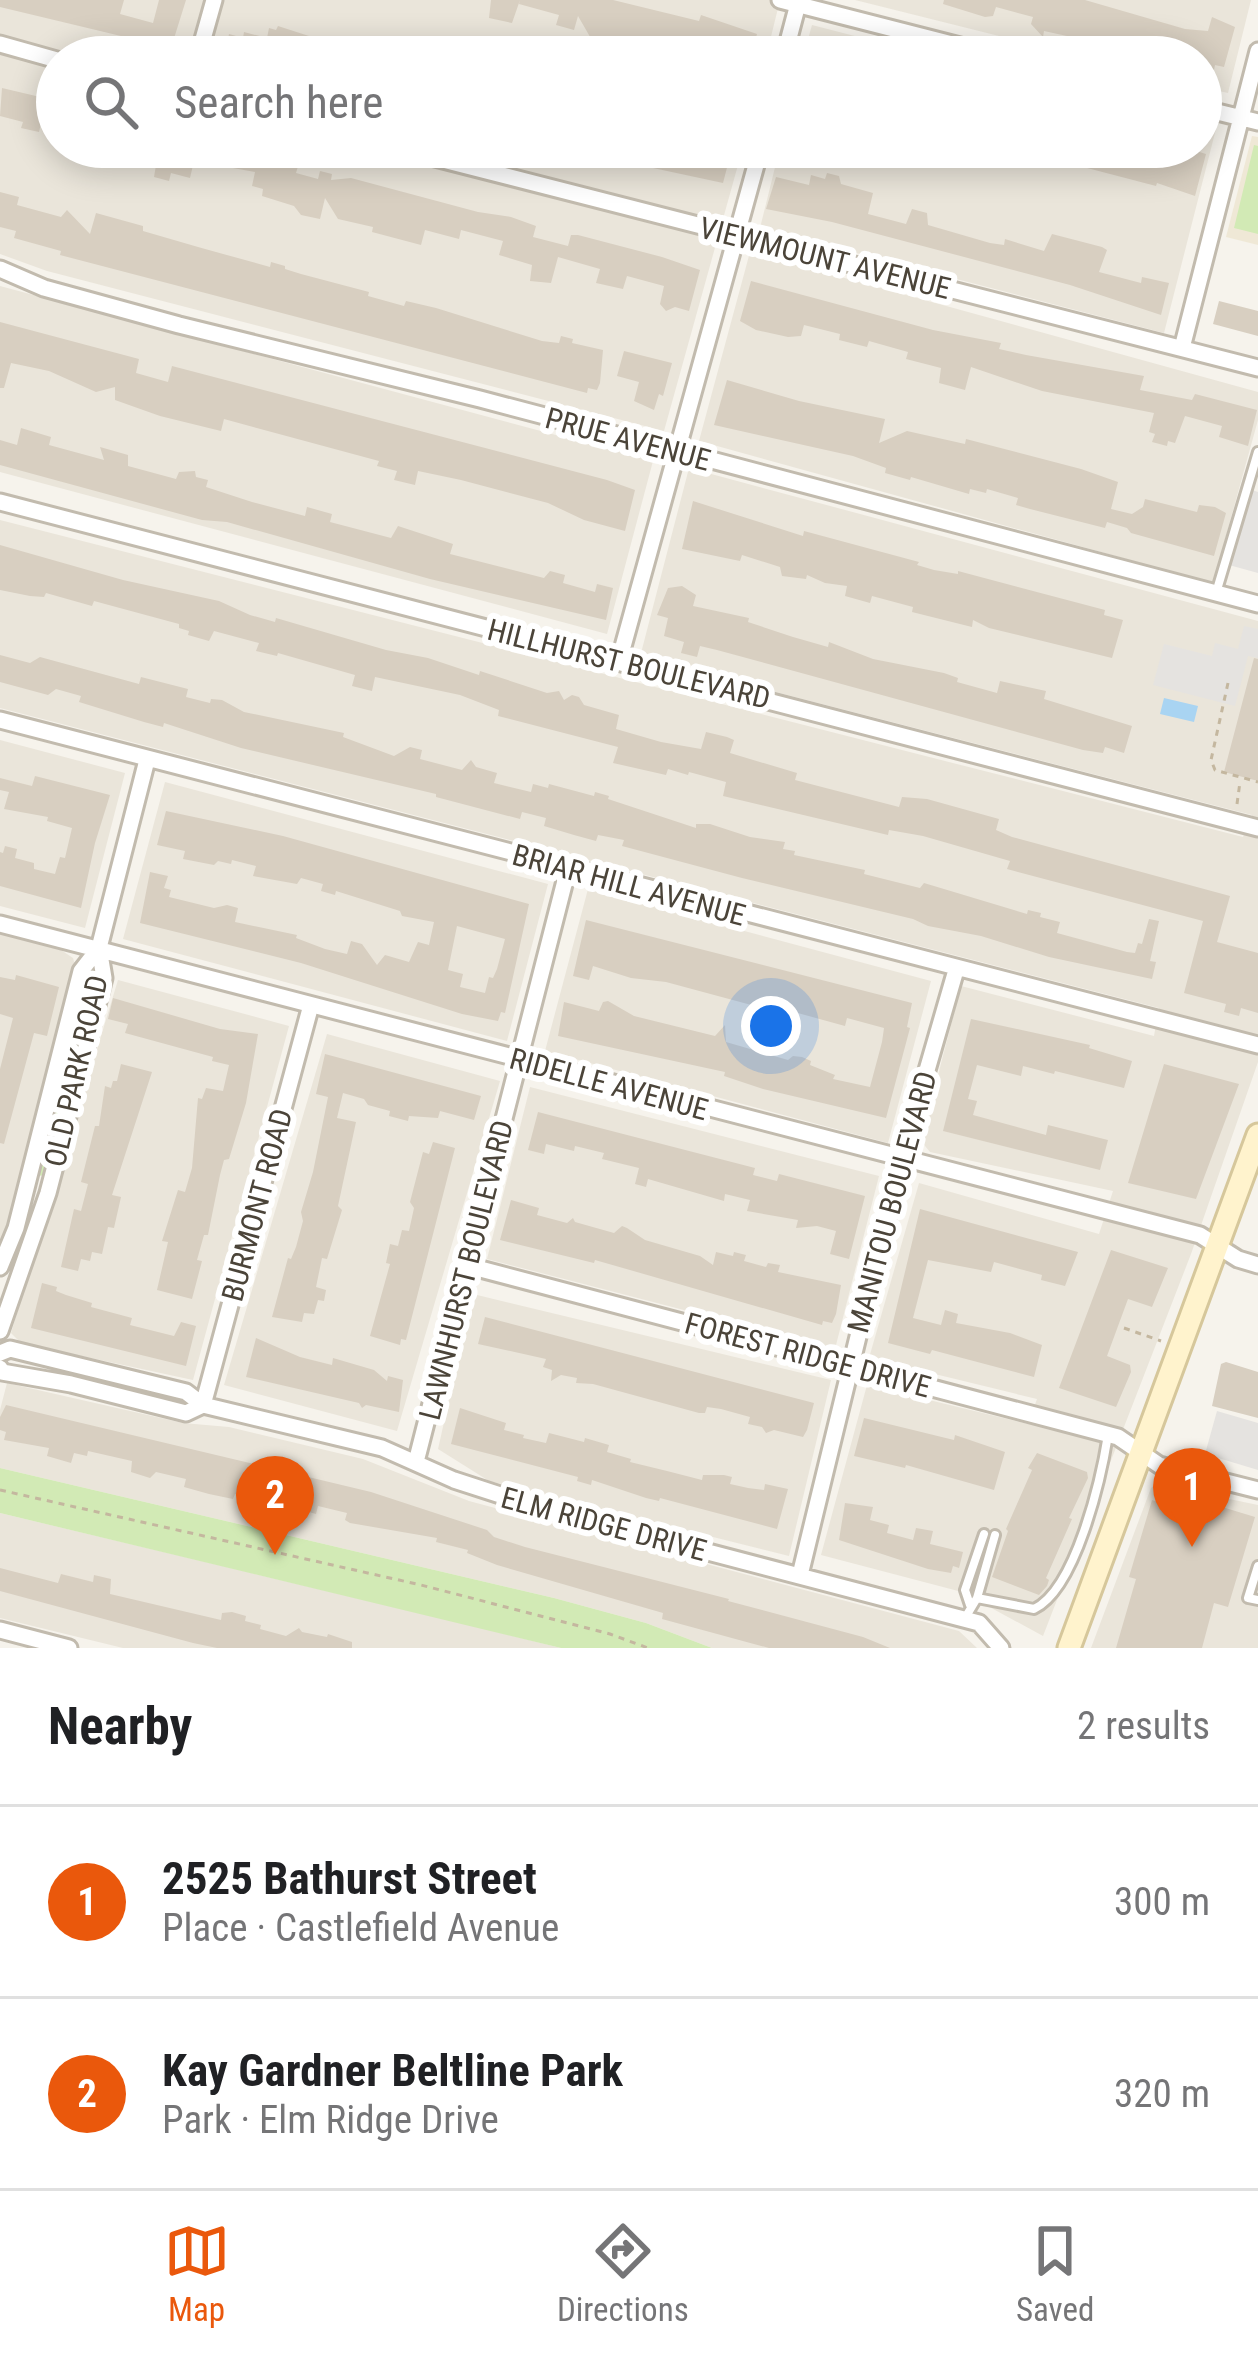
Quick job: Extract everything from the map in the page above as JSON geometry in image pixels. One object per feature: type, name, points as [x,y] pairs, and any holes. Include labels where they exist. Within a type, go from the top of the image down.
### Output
[{"type":"main road","points":[[1070,1648],[1258,1135]]},
{"type":"street","points":[[204,36],[214,0]]},
{"type":"street","points":[[780,0],[925,36]]},
{"type":"street","points":[[790,36],[799,2]]},
{"type":"street","points":[[0,44],[36,53]]},
{"type":"street","points":[[1182,348],[1258,51]]},
{"type":"street","points":[[1222,113],[1258,122]]},
{"type":"street","name":"VIEWMOUNT AVENUE","points":[[473,168],[1258,368]]},
{"type":"street","points":[[620,661],[755,168]]},
{"type":"street","name":"PRUE AVENUE","points":[[0,269],[44,288],[179,326],[480,399],[1258,604]]},
{"type":"street","name":"HILLHURST BOULEVARD","points":[[0,502],[1258,828]]},
{"type":"street","name":"BRIAR HILL AVENUE","points":[[0,720],[1258,1045]]},
{"type":"street","name":"OLD PARK ROAD","points":[[0,1268],[10,1250],[81,971],[99,948],[147,760]]},
{"type":"street","name":"LAWNHURST BOULEVARD","points":[[416,1462],[568,869]]},
{"type":"street","name":"RIDELLE AVENUE","points":[[0,924],[1193,1233],[1258,1265]]},
{"type":"street","name":"OLD PARK ROAD","points":[[0,1330],[48,1193],[104,978],[99,948]]},
{"type":"street","name":"MANITOU BOULEVARD","points":[[800,1575],[901,1160],[956,970]]},
{"type":"street","name":"BURMONT ROAD","points":[[202,1405],[311,1005]]},
{"type":"street","name":"OLD PARK ROAD","points":[[26,1188],[48,1193]]},
{"type":"street","name":"FOREST RIDGE DRIVE","points":[[469,1266],[1108,1435],[1169,1468],[1258,1490]]},
{"type":"street","name":"ELM RIDGE DRIVE","points":[[0,1353],[10,1348],[186,1392],[202,1405],[382,1448],[499,1497],[800,1575],[971,1608],[1000,1648]]},
{"type":"street","points":[[70,1384],[75,1365]]},
{"type":"street","name":"ELM RIDGE DRIVE","points":[[0,1368],[186,1413],[202,1405]]},
{"type":"street","points":[[0,1630],[69,1648]]},
{"type":"lane","points":[[1216,594],[1258,452]]},
{"type":"lane","points":[[971,1608],[1034,1609],[1056,1592],[1091,1508],[1108,1435]]},
{"type":"lane","points":[[971,1608],[965,1590],[984,1534]]},
{"type":"lane","points":[[971,1608],[995,1535]]},
{"type":"lane","points":[[1258,1566],[1248,1598],[1258,1600]]},
{"type":"path","points":[[1228,683],[1211,760],[1215,770],[1258,782]]},
{"type":"path","points":[[1237,804],[1240,779]]},
{"type":"path","points":[[1124,1328],[1161,1341]]},
{"type":"path","points":[[0,1490],[421,1585],[648,1648]]},
{"type":"shaded area","points":[[0,0],[780,0],[771,36],[36,36],[36,168],[737,168],[664,431],[47,271],[0,254]]},
{"type":"shaded area","points":[[855,0],[1251,0],[1228,93],[1222,92],[1222,36],[999,36]]},
{"type":"shaded area","points":[[812,25],[855,36],[809,36]]},
{"type":"shaded area","points":[[1252,136],[1258,137],[1258,245],[1226,237]]},
{"type":"shaded area","points":[[775,168],[1206,168],[1164,333],[760,228]]},
{"type":"shaded area","points":[[750,252],[1258,392],[1258,420],[1213,583],[699,441]]},
{"type":"shaded area","points":[[0,286],[653,461],[607,634],[0,472]]},
{"type":"shaded area","points":[[689,468],[1258,621],[1258,1062],[1191,1254],[1043,1636],[962,1592],[821,1555],[867,1385],[1028,1424],[1037,1399],[869,1358],[919,1183],[1099,1234],[1113,1191],[930,1152],[921,1141],[961,986],[1154,1036],[1159,1008],[0,708],[0,520],[1243,837],[1252,815],[640,657]]},
{"type":"shaded area","points":[[1249,489],[1258,492],[1258,573],[1229,565]]},
{"type":"shaded area","points":[[1244,626],[1258,629],[1258,658],[1248,656],[1235,706],[1153,685],[1164,644],[1212,656],[1215,643],[1238,649]]},
{"type":"shaded area","points":[[0,740],[125,773],[85,928],[0,906]]},
{"type":"shaded area","points":[[165,782],[548,884],[507,1041],[123,939]]},
{"type":"shaded area","points":[[588,889],[931,981],[888,1143],[545,1051]]},
{"type":"shaded area","points":[[0,934],[61,950],[75,965],[0,1254]]},
{"type":"shaded area","points":[[118,980],[289,1026],[193,1380],[21,1343],[11,1333]]},
{"type":"shaded area","points":[[327,1034],[500,1081],[397,1431],[224,1385]]},
{"type":"shaded area","points":[[530,1087],[879,1176],[835,1349],[487,1259]]},
{"type":"shaded area","points":[[473,1294],[831,1380],[789,1556],[489,1481],[438,1449]]},
{"type":"shaded area","points":[[7,1383],[363,1459],[469,1501],[959,1631],[977,1648],[712,1648],[646,1623],[554,1598],[0,1468],[0,1410]]},
{"type":"shaded area","points":[[1217,1411],[1258,1423],[1258,1470],[1205,1454]]},
{"type":"shaded area","points":[[1157,1484],[1258,1505],[1258,1648],[1091,1648],[1151,1488]]},
{"type":"shaded area","points":[[0,1513],[561,1648],[123,1648],[0,1618]]},
{"type":"green space","points":[[1254,145],[1258,146],[1258,234],[1234,228]]},
{"type":"green space","points":[[93,973],[96,981],[48,1170],[41,1176],[37,1173],[86,978]]},
{"type":"green space","points":[[77,1373],[184,1397],[188,1402],[75,1381]]},
{"type":"green space","points":[[0,1468],[554,1598],[646,1623],[712,1648],[561,1648],[0,1513]]},
{"type":"water","points":[[1164,698],[1198,706],[1194,722],[1160,714]]},
{"type":"building","points":[[0,0],[124,0],[120,14],[153,23],[159,0],[186,0],[175,36],[121,36],[0,7]]},
{"type":"building","points":[[491,0],[520,0],[512,23],[489,18]]},
{"type":"building","points":[[520,0],[613,0],[699,21],[701,15],[757,34],[590,36],[578,16],[574,30],[556,25],[559,15],[519,4]]},
{"type":"building","points":[[944,0],[1085,0],[1185,29],[1208,31],[1212,17],[1235,27],[1224,67],[1222,36],[1067,36],[1044,31],[1042,36],[1031,24],[1033,17],[996,7],[993,16],[985,17],[943,4]]},
{"type":"building","points":[[278,26],[309,36],[267,36],[269,28]]},
{"type":"building","points":[[2,88],[36,96],[36,131],[0,116]]},
{"type":"building","points":[[156,168],[192,168],[190,178],[171,173],[169,181],[154,177]]},
{"type":"building","points":[[233,168],[298,168],[296,173],[318,179],[320,171],[332,174],[331,180],[351,178],[511,217],[536,226],[533,237],[568,246],[571,235],[578,235],[662,257],[700,270],[689,311],[675,307],[666,311],[660,304],[664,286],[627,276],[623,289],[596,283],[600,269],[558,257],[551,283],[530,281],[532,265],[499,255],[503,241],[461,230],[459,239],[425,230],[421,245],[338,219],[325,198],[320,219],[301,215],[294,206],[262,196],[263,189],[252,186],[255,172]]},
{"type":"building","points":[[653,168],[727,168],[723,183]]},
{"type":"building","points":[[1087,168],[1202,168],[1195,196]]},
{"type":"building","points":[[827,173],[839,176],[841,184],[873,193],[868,214],[906,224],[912,209],[927,213],[928,225],[990,243],[1004,245],[1005,239],[1044,251],[1052,234],[1102,247],[1107,250],[1099,272],[1141,283],[1142,277],[1169,283],[1161,315],[1070,285],[766,209],[776,177],[809,185],[811,175],[825,179]]},
{"type":"building","points":[[0,192],[19,197],[17,205],[61,217],[67,210],[90,234],[96,213],[198,247],[270,267],[271,262],[285,266],[404,306],[406,301],[436,308],[542,341],[559,343],[561,336],[573,339],[572,343],[603,350],[600,383],[597,390],[588,388],[587,393],[60,255],[61,251],[14,238],[16,231],[0,227]]},
{"type":"building","points":[[751,281],[933,330],[1001,343],[999,349],[1144,376],[1140,390],[1192,400],[1195,394],[1257,410],[1248,446],[1219,437],[1222,426],[1185,416],[1175,443],[1168,441],[1167,446],[1152,442],[1155,434],[1149,432],[1154,413],[1042,391],[971,367],[965,390],[939,383],[941,368],[906,359],[908,352],[869,341],[867,347],[839,340],[840,334],[804,325],[801,336],[756,330],[740,321]]},
{"type":"building","points":[[1219,301],[1258,311],[1258,336],[1213,324]]},
{"type":"building","points":[[0,322],[139,359],[136,373],[168,382],[172,366],[607,480],[635,490],[625,531],[584,520],[548,503],[461,480],[418,471],[415,485],[394,480],[397,471],[377,466],[379,461],[224,419],[221,431],[160,416],[115,400],[115,387],[96,392],[49,371],[11,363],[4,388],[0,388]]},
{"type":"building","points":[[624,351],[672,363],[654,410],[634,401],[639,382],[617,376]]},
{"type":"building","points":[[727,380],[885,419],[879,443],[907,431],[965,444],[966,439],[1081,469],[1118,482],[1111,509],[1132,514],[1143,507],[1145,499],[1197,512],[1199,505],[1215,507],[1226,513],[1214,556],[1107,522],[1105,528],[1016,505],[1018,498],[987,489],[986,493],[970,489],[969,494],[885,473],[886,468],[853,456],[714,425]]},
{"type":"building","points":[[21,428],[51,437],[49,445],[104,460],[100,447],[128,455],[128,466],[176,479],[179,472],[195,471],[196,477],[208,480],[206,487],[252,502],[305,516],[307,507],[332,514],[330,522],[391,538],[398,526],[453,544],[450,554],[544,578],[550,571],[565,575],[563,583],[595,592],[597,584],[613,588],[606,620],[430,579],[0,465],[0,440],[17,445]]},
{"type":"building","points":[[693,501],[803,536],[804,531],[934,570],[958,571],[1105,610],[1104,615],[1123,620],[1112,658],[973,620],[972,627],[912,612],[913,607],[872,596],[870,603],[845,596],[847,586],[807,575],[806,579],[782,576],[780,567],[742,555],[740,561],[682,549]]},
{"type":"building","points":[[0,545],[219,601],[275,622],[276,618],[479,675],[480,671],[547,693],[559,691],[564,700],[572,695],[584,705],[619,715],[616,729],[661,742],[701,749],[706,732],[727,737],[734,740],[730,753],[797,773],[795,780],[899,807],[902,797],[927,799],[999,819],[996,830],[1012,837],[1230,896],[1217,942],[1258,953],[1258,1013],[1241,1008],[1239,1016],[1224,1012],[1226,1004],[1184,993],[1203,921],[1007,869],[1010,861],[923,836],[889,830],[888,835],[723,796],[726,782],[689,772],[668,769],[666,775],[613,763],[618,747],[498,716],[499,710],[460,695],[375,677],[372,691],[352,686],[355,675],[256,651],[259,643],[214,631],[209,641],[188,635],[179,624],[94,601],[92,606],[46,593],[44,597],[0,590]]},
{"type":"building","points":[[682,586],[696,595],[693,606],[749,618],[748,622],[793,637],[944,673],[958,678],[957,682],[997,693],[1000,681],[1046,691],[1044,699],[1132,726],[1124,753],[1105,747],[1103,753],[1083,750],[700,646],[697,657],[681,653],[684,642],[664,636],[668,618],[657,615],[668,588]]},
{"type":"building","points":[[0,655],[30,663],[40,657],[139,684],[141,677],[188,689],[186,697],[210,703],[211,699],[222,700],[244,712],[344,733],[343,737],[394,756],[410,747],[422,750],[420,759],[462,770],[471,760],[476,767],[497,773],[494,783],[531,792],[533,784],[548,788],[549,784],[594,796],[595,792],[696,828],[696,824],[710,824],[785,842],[783,849],[795,851],[794,855],[920,888],[924,883],[1027,914],[1028,910],[1041,913],[1040,917],[1060,922],[1057,933],[1127,952],[1135,953],[1138,943],[1142,944],[1149,919],[1159,921],[1150,961],[1156,962],[1152,979],[742,878],[622,846],[624,840],[598,835],[596,841],[544,826],[546,818],[522,812],[520,819],[241,748],[79,702],[81,696],[56,689],[48,695],[0,682]]},
{"type":"building","points":[[1254,658],[1258,659],[1258,781],[1224,772]]},
{"type":"building","points":[[35,776],[110,795],[81,908],[0,886],[0,852],[5,846],[17,849],[15,858],[34,863],[34,869],[55,874],[60,857],[65,858],[72,828],[47,821],[48,817],[4,809],[9,792],[0,790],[0,778],[32,786]]},
{"type":"building","points":[[166,811],[283,836],[529,904],[505,1013],[501,1012],[498,1021],[462,1014],[301,963],[140,923],[150,872],[168,876],[164,888],[171,890],[169,897],[214,908],[238,908],[235,922],[297,935],[325,949],[347,954],[351,941],[362,944],[377,965],[385,955],[409,962],[418,942],[429,945],[434,922],[402,916],[400,911],[336,891],[335,895],[321,891],[323,884],[253,876],[256,866],[232,860],[214,865],[183,859],[185,851],[157,845]],"holes":[[[457,926],[505,939],[485,993],[460,987],[463,974],[448,970]]]},
{"type":"building","points":[[586,920],[912,1003],[886,1118],[763,1089],[724,1076],[725,1072],[558,1036],[564,1002],[599,1011],[608,1001],[634,1016],[715,1036],[725,1025],[726,1042],[788,1060],[802,1057],[835,1075],[833,1079],[870,1087],[882,1042],[884,1028],[847,1018],[845,1026],[593,966],[589,980],[573,976]]},
{"type":"building","points":[[16,975],[59,987],[47,1036],[34,1033],[4,1144],[0,1143],[0,1069],[13,1018],[0,1014],[0,977],[15,980]]},
{"type":"building","points":[[113,998],[220,1029],[258,1034],[246,1103],[229,1159],[224,1160],[208,1235],[204,1235],[197,1260],[202,1261],[192,1299],[157,1290],[168,1242],[162,1241],[178,1190],[185,1192],[192,1168],[198,1098],[202,1099],[206,1088],[223,1091],[229,1065],[125,1033],[128,1024],[108,1019]]},
{"type":"building","points":[[971,1019],[1090,1045],[1132,1061],[1124,1088],[1055,1071],[1023,1066],[1021,1076],[977,1065],[968,1099],[977,1101],[973,1115],[1046,1135],[1048,1125],[1108,1140],[1100,1170],[943,1131]]},
{"type":"building","points":[[325,1054],[481,1096],[474,1120],[440,1111],[438,1118],[409,1116],[408,1121],[343,1093],[337,1118],[356,1122],[338,1206],[342,1210],[316,1287],[326,1290],[324,1301],[318,1300],[314,1314],[304,1313],[302,1322],[272,1317],[288,1258],[296,1247],[313,1172],[328,1097],[316,1094]]},
{"type":"building","points":[[121,1064],[152,1072],[112,1195],[121,1197],[114,1228],[108,1227],[102,1254],[92,1252],[90,1261],[81,1259],[78,1271],[61,1267],[74,1209],[81,1211],[88,1184],[81,1182],[95,1126],[99,1126],[105,1086],[111,1088],[117,1081]]},
{"type":"building","points":[[1164,1064],[1239,1084],[1196,1199],[1128,1183]]},
{"type":"building","points":[[538,1112],[755,1168],[753,1175],[777,1181],[779,1174],[865,1196],[849,1259],[830,1254],[836,1231],[796,1228],[798,1220],[747,1211],[750,1200],[725,1194],[724,1201],[648,1179],[646,1187],[635,1184],[639,1168],[575,1146],[574,1151],[546,1144],[544,1154],[528,1150]]},
{"type":"building","points":[[433,1142],[455,1148],[406,1340],[401,1339],[400,1345],[370,1336],[390,1264],[386,1263],[390,1244],[398,1246],[402,1230],[409,1231],[414,1208],[410,1202],[423,1152],[429,1154]]},
{"type":"building","points":[[511,1200],[539,1208],[537,1215],[567,1223],[573,1218],[614,1233],[622,1226],[645,1240],[700,1256],[713,1265],[716,1252],[733,1256],[734,1252],[746,1255],[744,1261],[780,1265],[778,1272],[841,1285],[836,1314],[832,1323],[823,1321],[822,1325],[595,1260],[500,1240]]},
{"type":"building","points":[[920,1209],[1078,1252],[1065,1286],[994,1262],[991,1272],[928,1260],[913,1318],[941,1325],[945,1310],[958,1314],[956,1323],[1010,1333],[1042,1345],[1034,1377],[888,1343]]},
{"type":"building","points":[[1111,1250],[1168,1268],[1152,1307],[1128,1299],[1107,1356],[1130,1365],[1116,1407],[1059,1388]]},
{"type":"building","points":[[42,1283],[92,1303],[91,1307],[132,1318],[130,1325],[174,1336],[181,1322],[196,1326],[186,1366],[31,1328]]},
{"type":"building","points":[[485,1317],[814,1403],[807,1430],[803,1437],[774,1430],[766,1433],[748,1424],[750,1417],[721,1409],[707,1407],[699,1413],[576,1383],[577,1378],[561,1375],[551,1381],[552,1370],[543,1367],[546,1359],[478,1344]]},
{"type":"building","points":[[256,1338],[300,1357],[332,1365],[333,1358],[374,1370],[387,1381],[388,1376],[403,1380],[399,1412],[362,1408],[359,1403],[246,1377]]},
{"type":"building","points":[[1221,1364],[1258,1372],[1258,1418],[1212,1406]]},
{"type":"building","points":[[6,1405],[371,1492],[525,1547],[729,1599],[890,1648],[769,1648],[497,1565],[468,1550],[436,1542],[437,1538],[350,1523],[345,1520],[347,1513],[318,1506],[316,1514],[302,1510],[299,1523],[287,1520],[291,1508],[235,1494],[233,1499],[209,1494],[184,1487],[186,1479],[156,1472],[150,1478],[131,1472],[132,1461],[88,1451],[87,1456],[74,1453],[71,1463],[47,1456],[49,1448],[4,1440],[0,1417]]},
{"type":"building","points":[[460,1408],[506,1423],[504,1430],[523,1438],[546,1443],[549,1433],[584,1442],[585,1438],[609,1445],[607,1452],[630,1462],[702,1480],[703,1475],[724,1475],[732,1477],[730,1484],[748,1488],[764,1490],[765,1484],[788,1489],[777,1529],[592,1480],[591,1485],[577,1481],[578,1477],[451,1444]]},
{"type":"building","points":[[864,1418],[954,1440],[955,1435],[1005,1452],[994,1490],[854,1456]]},
{"type":"building","points":[[1037,1453],[1087,1472],[1088,1478],[1046,1578],[1047,1586],[1039,1595],[992,1577]]},
{"type":"building","points":[[1173,1492],[1255,1517],[1228,1607],[1214,1603],[1202,1648],[1116,1648],[1136,1579],[1129,1577],[1152,1500],[1169,1506]]},
{"type":"building","points":[[845,1503],[873,1507],[870,1520],[889,1525],[887,1533],[913,1540],[916,1528],[933,1531],[930,1544],[963,1552],[959,1568],[953,1566],[951,1573],[928,1569],[839,1540]]},
{"type":"building","points":[[0,1568],[58,1583],[61,1574],[93,1582],[94,1575],[111,1579],[110,1594],[221,1620],[222,1613],[232,1612],[261,1625],[260,1629],[286,1636],[299,1628],[352,1642],[352,1648],[217,1648],[193,1643],[0,1591]]},
{"type":"place","name":"2525 Bathurst Street","points":[[1192,1547]]},
{"type":"place","name":"Kay Gardner Beltline Park","points":[[275,1555]]}]
